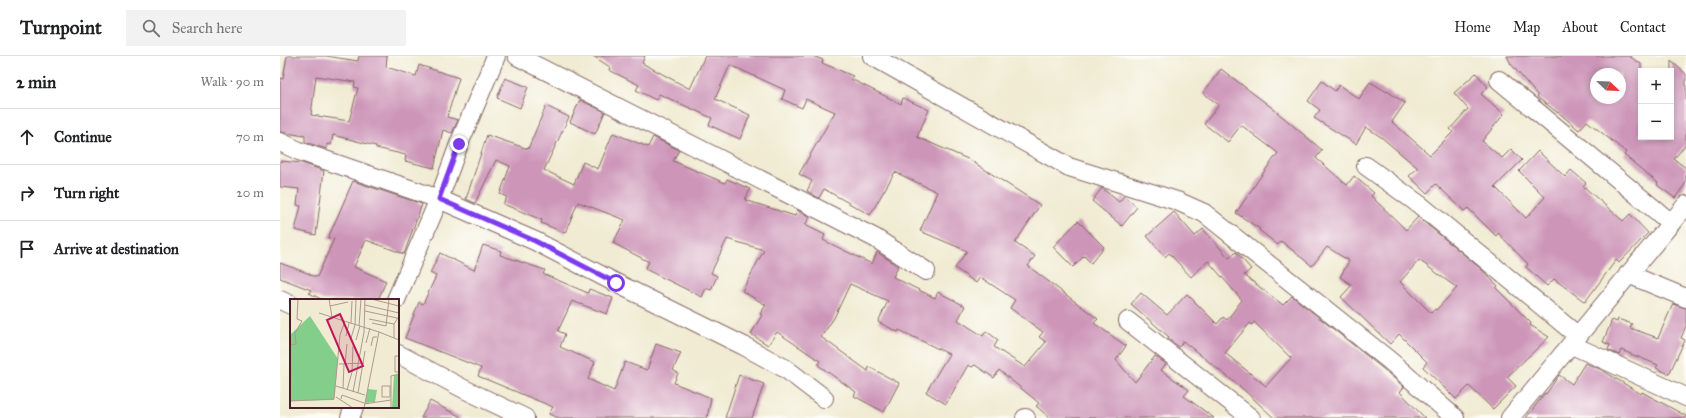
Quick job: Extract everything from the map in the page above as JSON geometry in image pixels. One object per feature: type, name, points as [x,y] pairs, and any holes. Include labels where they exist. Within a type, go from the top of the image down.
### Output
[{"type":"street","points":[[396,299],[439,199],[459,144],[496,56]]},
{"type":"street","points":[[517,56],[875,238],[926,270]]},
{"type":"street","points":[[872,56],[1069,167],[1177,201],[1204,213],[1389,360],[1455,418]]},
{"type":"street","points":[[1499,80],[1671,223]]},
{"type":"street","points":[[280,142],[299,151],[439,199],[535,241],[744,346],[786,369],[824,398]]},
{"type":"street","points":[[1366,166],[1420,205],[1575,340],[1686,397]]},
{"type":"street","points":[[1514,417],[1628,274],[1686,205]]},
{"type":"street","points":[[1628,274],[1686,298]]},
{"type":"street","points":[[280,300],[290,305]]},
{"type":"street","points":[[1128,321],[1251,418]]},
{"type":"street","points":[[399,355],[464,389],[525,418]]},
{"type":"street","points":[[350,418],[354,408]]},
{"type":"building","points":[[287,56],[326,56],[358,61],[359,56],[387,56],[386,67],[416,76],[419,65],[459,78],[447,117],[458,120],[452,133],[443,130],[434,168],[405,161],[406,155],[333,135],[331,145],[327,144],[327,149],[305,142],[305,136],[280,132],[280,78],[283,79]],"holes":[[[316,76],[355,82],[354,87],[358,88],[349,121],[311,115]]]},
{"type":"building","points":[[593,56],[645,56],[642,63],[690,89],[705,56],[813,56],[823,60],[822,63],[853,76],[851,79],[901,104],[903,98],[929,110],[917,137],[970,160],[1040,205],[1015,243],[1035,256],[1028,266],[1098,319],[1094,323],[1126,346],[1116,360],[1135,382],[1155,356],[1166,364],[1161,370],[1189,390],[1184,396],[1214,418],[1050,418],[1036,406],[1039,403],[999,370],[994,378],[975,365],[972,367],[968,365],[946,404],[926,392],[949,354],[899,330],[898,332],[878,322],[888,301],[850,284],[834,318],[821,337],[868,371],[869,367],[899,383],[884,412],[854,396],[856,392],[818,365],[820,361],[777,332],[768,345],[751,334],[766,305],[742,291],[764,250],[727,239],[711,273],[717,276],[711,290],[706,288],[702,297],[645,269],[649,262],[613,243],[625,220],[578,202],[565,233],[541,223],[542,220],[503,204],[507,197],[500,194],[510,166],[496,160],[475,203],[466,199],[487,135],[528,149],[546,106],[569,117],[544,170],[574,184],[583,162],[598,169],[613,133],[648,147],[653,137],[679,150],[673,161],[725,183],[727,179],[750,189],[745,200],[795,216],[797,210],[810,217],[805,225],[825,235],[823,240],[872,264],[877,252],[898,266],[893,277],[935,298],[938,292],[965,306],[958,320],[983,336],[986,331],[998,340],[994,347],[1025,367],[1046,342],[1039,337],[1043,332],[1010,308],[1015,300],[980,277],[976,283],[955,268],[967,251],[920,231],[937,192],[895,172],[870,215],[824,189],[819,198],[807,191],[812,181],[799,174],[835,112],[806,99],[802,108],[782,99],[785,90],[730,65],[715,99],[750,115],[740,139],[709,125],[712,118],[659,94],[656,100],[636,90],[639,85],[609,70],[610,67]]},
{"type":"building","points":[[1507,56],[1629,56],[1641,64],[1641,68],[1638,68],[1638,140],[1674,140],[1674,68],[1671,68],[1671,61],[1686,74],[1686,144],[1674,159],[1686,168],[1686,183],[1675,198],[1657,185],[1658,183],[1624,155],[1626,152],[1587,121],[1579,130],[1537,97],[1538,96],[1511,64]]},
{"type":"building","points":[[1221,69],[1271,107],[1322,150],[1316,158],[1347,185],[1354,176],[1374,193],[1371,196],[1406,230],[1418,217],[1479,267],[1498,286],[1496,288],[1531,323],[1530,325],[1549,337],[1507,377],[1516,386],[1493,409],[1469,386],[1456,399],[1423,367],[1427,362],[1399,334],[1390,344],[1341,297],[1352,285],[1340,277],[1349,261],[1327,247],[1312,266],[1281,241],[1278,245],[1259,230],[1260,229],[1236,213],[1278,153],[1241,125],[1228,142],[1204,124],[1219,105],[1203,93]],"holes":[[[1419,260],[1457,288],[1436,310],[1435,309],[1431,313],[1400,282]]]},
{"type":"building","points":[[1476,73],[1488,87],[1481,94],[1504,114],[1482,141],[1502,158],[1511,149],[1522,160],[1495,187],[1526,218],[1545,197],[1519,171],[1538,151],[1565,177],[1571,170],[1586,183],[1583,186],[1623,221],[1630,214],[1648,233],[1619,263],[1616,260],[1585,302],[1554,279],[1547,286],[1526,267],[1528,264],[1498,233],[1496,236],[1468,208],[1464,211],[1436,184],[1427,193],[1409,176],[1418,168],[1381,137],[1366,127],[1356,144],[1314,118],[1320,110],[1308,101],[1322,81],[1335,91],[1339,85],[1359,99],[1370,82],[1405,103],[1392,122],[1430,155],[1453,132],[1450,129],[1468,109],[1454,93]]},
{"type":"building","points":[[505,78],[528,87],[520,108],[497,98]]},
{"type":"building","points":[[580,100],[605,112],[595,134],[570,122]]},
{"type":"building","points":[[280,161],[302,163],[324,171],[316,235],[295,230],[301,206],[297,205],[299,189],[280,187]]},
{"type":"building","points":[[353,181],[422,204],[404,254],[366,240],[354,267],[386,281],[378,299],[321,299],[309,293],[311,290],[280,278],[280,263],[317,277],[334,239],[328,238]]},
{"type":"building","points":[[1102,188],[1119,202],[1124,196],[1137,207],[1122,226],[1092,201]]},
{"type":"building","points":[[1174,212],[1195,236],[1203,229],[1229,258],[1236,252],[1251,269],[1244,275],[1283,305],[1292,296],[1382,368],[1404,387],[1400,392],[1425,418],[1274,418],[1244,390],[1183,341],[1179,347],[1168,339],[1169,337],[1131,304],[1141,293],[1167,315],[1187,294],[1217,324],[1223,317],[1227,320],[1242,300],[1208,261],[1191,277],[1169,253],[1165,257],[1147,236]],"holes":[[[1254,322],[1291,358],[1266,386],[1225,353],[1250,323],[1252,325]]]},
{"type":"building","points":[[1078,221],[1104,247],[1091,263],[1084,256],[1073,267],[1053,247]]},
{"type":"building","points":[[483,245],[501,251],[500,255],[545,270],[543,274],[588,293],[589,289],[613,298],[607,314],[572,301],[558,331],[565,334],[560,347],[595,362],[588,379],[614,391],[625,362],[647,370],[656,344],[681,353],[673,370],[678,373],[674,383],[711,398],[707,418],[559,418],[549,414],[553,407],[478,376],[481,368],[405,338],[419,302],[423,304],[436,276],[430,273],[440,253],[474,270]]},
{"type":"building","points":[[1673,304],[1686,308],[1686,326],[1681,338],[1685,340],[1669,374],[1656,368],[1658,365],[1621,350],[1619,355],[1608,350],[1610,345],[1603,342],[1612,320],[1617,322],[1618,319],[1632,324],[1630,328],[1658,338]]},
{"type":"building","points":[[1585,363],[1602,370],[1641,394],[1642,392],[1686,416],[1686,418],[1526,418],[1545,393],[1546,394],[1559,375],[1572,384]]},
{"type":"building","points":[[739,375],[764,384],[752,418],[725,418]]},
{"type":"building","points":[[430,401],[463,418],[421,418]]},
{"type":"route","points":[[459,144],[439,199],[535,241],[616,283]]}]
